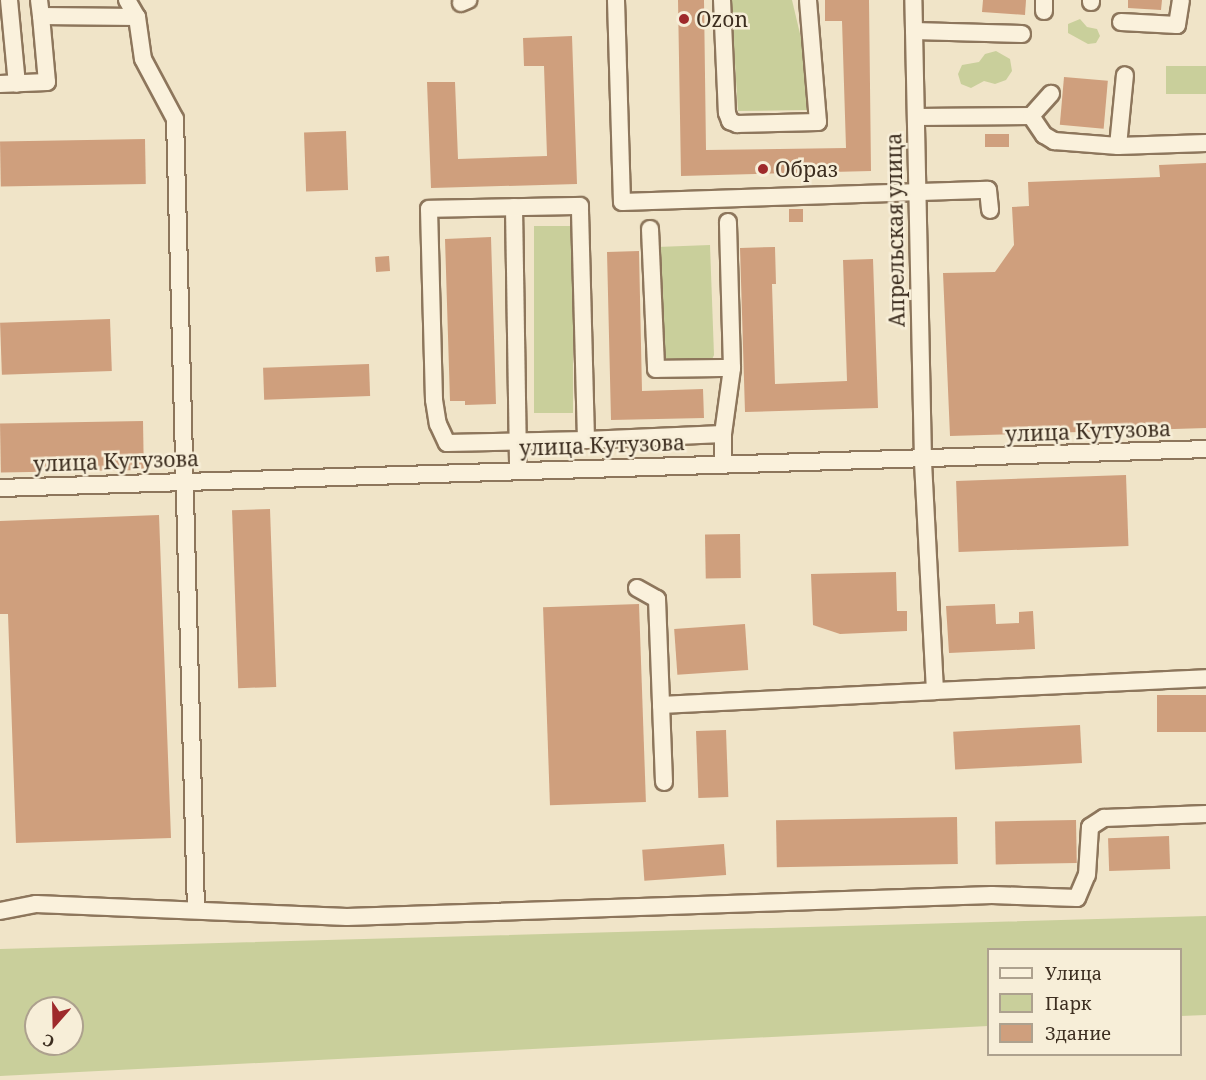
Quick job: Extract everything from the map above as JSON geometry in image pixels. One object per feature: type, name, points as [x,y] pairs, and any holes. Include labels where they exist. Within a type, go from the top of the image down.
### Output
[{"type":"street","points":[[9,0],[8,84],[47,82],[40,8],[137,17]]},
{"type":"street","points":[[127,0],[137,17],[143,59],[175,119],[182,480],[196,909]]},
{"type":"street","points":[[616,0],[622,202],[988,190],[990,210]]},
{"type":"street","points":[[718,1],[730,122],[818,122],[808,0]]},
{"type":"street","name":"Апрельская улица","points":[[914,0],[923,460],[935,691]]},
{"type":"street","points":[[1122,22],[1177,25],[1181,0]]},
{"type":"street","points":[[914,31],[1022,34]]},
{"type":"street","points":[[1118,146],[1125,75]]},
{"type":"street","points":[[916,117],[1031,116],[1051,93]]},
{"type":"street","points":[[1031,116],[1044,135],[1054,141],[1118,146],[1206,143]]},
{"type":"street","points":[[586,440],[580,206],[429,209],[438,424],[447,443],[586,440],[723,434]]},
{"type":"street","points":[[514,207],[518,470]]},
{"type":"street","points":[[723,464],[723,434],[732,368],[728,222]]},
{"type":"street","points":[[650,229],[656,369],[732,368]]},
{"type":"street","name":"улица Кутузова","points":[[0,488],[182,480],[923,460],[1206,449]]},
{"type":"street","points":[[637,588],[657,599],[664,782]]},
{"type":"street","points":[[661,705],[1206,678]]},
{"type":"street","points":[[0,911],[36,904],[346,917],[956,896],[1077,898],[1087,875],[1090,828],[1104,818],[1206,814]]},
{"type":"green space","points":[[731,0],[792,0],[805,55],[809,110],[738,111]]},
{"type":"green space","points":[[1080,19],[1087,27],[1097,29],[1100,36],[1096,43],[1088,44],[1068,33],[1068,24]]},
{"type":"green space","points":[[996,51],[1010,59],[1012,71],[1006,80],[995,84],[984,81],[971,88],[961,84],[958,74],[962,65],[979,62],[985,54]]},
{"type":"green space","points":[[1166,66],[1206,66],[1206,94],[1166,94]]},
{"type":"green space","points":[[534,226],[573,226],[573,413],[534,413]]},
{"type":"green space","points":[[710,245],[714,355],[711,362],[671,363],[661,354],[657,247]]},
{"type":"green space","points":[[1206,916],[1206,1015],[1182,1016],[1182,948],[987,948],[987,1026],[0,1076],[0,949]]},
{"type":"building","points":[[678,0],[704,0],[706,150],[846,148],[842,21],[825,21],[825,0],[869,0],[871,171],[681,176]]},
{"type":"building","points":[[983,0],[1026,0],[1025,15],[982,12]]},
{"type":"building","points":[[1128,0],[1162,0],[1161,10],[1128,8]]},
{"type":"building","points":[[572,36],[577,184],[431,188],[427,82],[455,82],[458,159],[547,156],[544,66],[524,66],[523,38]]},
{"type":"building","points":[[1064,77],[1108,81],[1104,129],[1060,125]]},
{"type":"building","points":[[346,131],[348,190],[306,191],[304,132]]},
{"type":"building","points":[[985,134],[1009,134],[1009,147],[985,147]]},
{"type":"building","points":[[145,139],[146,184],[1,187],[0,142]]},
{"type":"building","points":[[1206,163],[1206,428],[950,436],[943,273],[995,272],[1014,245],[1012,207],[1029,206],[1028,182],[1160,177],[1159,165]]},
{"type":"building","points":[[789,209],[803,209],[803,222],[789,222]]},
{"type":"building","points":[[491,237],[496,404],[465,405],[465,401],[450,401],[445,239]]},
{"type":"building","points":[[775,247],[776,284],[772,284],[775,384],[847,381],[843,260],[873,259],[878,408],[745,412],[740,248]]},
{"type":"building","points":[[639,251],[642,391],[703,389],[704,418],[611,420],[607,252]]},
{"type":"building","points":[[389,256],[390,271],[376,272],[375,257]]},
{"type":"building","points":[[110,319],[112,371],[2,375],[0,323]]},
{"type":"building","points":[[369,364],[370,396],[264,400],[263,368]]},
{"type":"building","points":[[143,421],[144,470],[1,472],[0,423]]},
{"type":"building","points":[[1126,475],[1128,546],[959,552],[956,481]]},
{"type":"building","points":[[270,509],[276,687],[238,688],[232,510]]},
{"type":"building","points":[[159,515],[171,838],[16,843],[8,614],[0,614],[0,521]]},
{"type":"building","points":[[740,534],[741,578],[706,579],[705,535]]},
{"type":"building","points":[[896,572],[897,611],[907,611],[907,631],[840,634],[813,625],[811,574]]},
{"type":"building","points":[[639,604],[646,802],[550,805],[543,607]]},
{"type":"building","points":[[995,604],[996,624],[1019,623],[1019,612],[1033,611],[1035,649],[949,653],[946,606]]},
{"type":"building","points":[[745,624],[748,670],[677,675],[674,629]]},
{"type":"building","points":[[1157,695],[1206,695],[1206,732],[1157,732]]},
{"type":"building","points":[[1080,725],[1082,763],[955,770],[953,732]]},
{"type":"building","points":[[726,730],[728,797],[698,798],[696,731]]},
{"type":"building","points":[[957,817],[958,864],[777,867],[776,820]]},
{"type":"building","points":[[1076,820],[1077,863],[996,864],[995,821]]},
{"type":"building","points":[[1169,836],[1170,869],[1109,871],[1108,838]]},
{"type":"building","points":[[724,844],[726,875],[644,881],[642,850]]},
{"type":"place","name":"Ozon","points":[[684,19]]},
{"type":"place","name":"Образ","points":[[763,169]]}]
